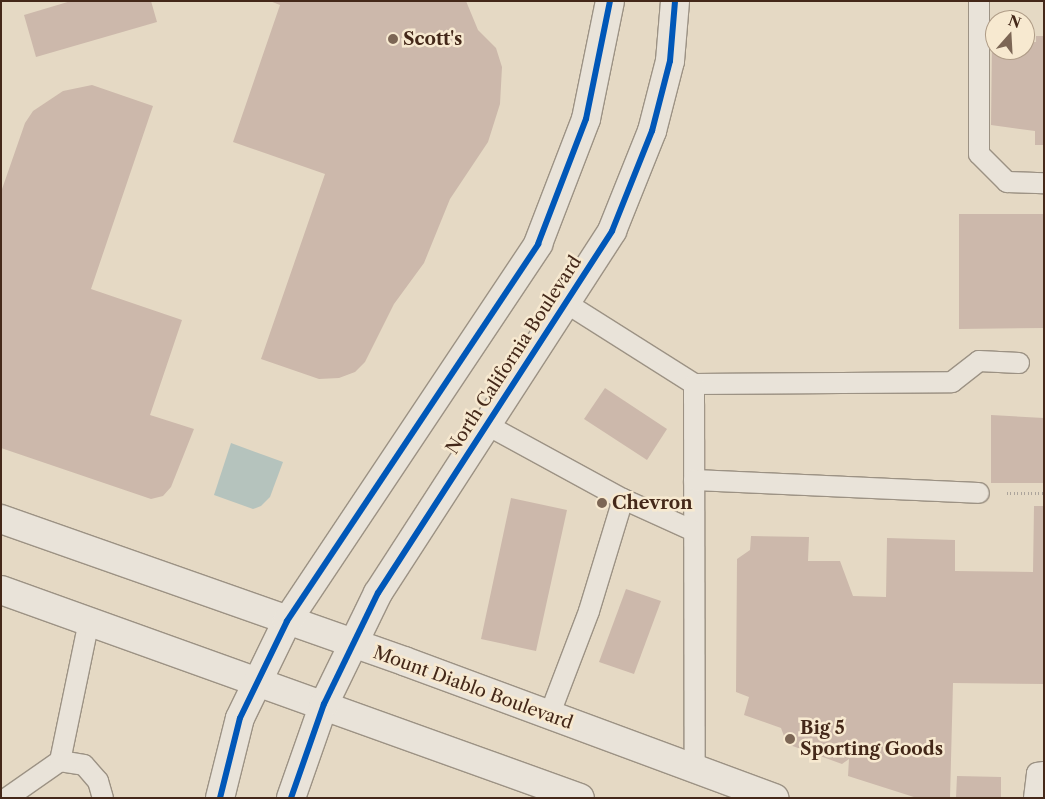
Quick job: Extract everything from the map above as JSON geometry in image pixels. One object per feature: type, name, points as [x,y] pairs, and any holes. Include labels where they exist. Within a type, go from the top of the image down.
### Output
[{"type":"main road","points":[[220,798],[240,718],[256,680],[286,621],[538,244],[586,119],[610,1]]},
{"type":"main road","name":"North California Boulevard","points":[[290,798],[324,704],[351,644],[378,593],[612,231],[652,131],[670,62],[675,1]]},
{"type":"main road","name":"Mount Diablo Boulevard","points":[[1,519],[774,798]]},
{"type":"main road","points":[[1,590],[324,704],[580,798]]},
{"type":"lane","points":[[979,1],[979,154],[1007,182],[1044,182]]},
{"type":"lane","points":[[566,303],[694,384],[952,382],[979,361],[1018,363]]},
{"type":"lane","points":[[694,384],[695,768]]},
{"type":"lane","points":[[487,425],[623,499],[694,531]]},
{"type":"lane","points":[[694,480],[979,492]]},
{"type":"lane","points":[[548,716],[589,611],[623,499]]},
{"type":"lane","points":[[7,798],[60,761],[89,621]]},
{"type":"lane","points":[[60,761],[84,765],[98,781],[103,798]]},
{"type":"lane","points":[[1034,798],[1037,773],[1044,772]]},
{"type":"path","points":[[979,492],[1044,493]]},
{"type":"shaded area","points":[[231,443],[283,462],[270,497],[261,506],[253,509],[214,495]]},
{"type":"building","points":[[71,1],[151,1],[157,22],[36,57],[24,15]]},
{"type":"building","points":[[270,1],[466,1],[478,30],[496,48],[502,67],[500,104],[488,142],[450,199],[424,263],[394,304],[365,362],[355,372],[339,378],[319,379],[261,359],[325,174],[233,142],[280,5]]},
{"type":"building","points":[[1036,36],[1044,36],[1044,145],[1035,145],[1035,131],[991,125],[992,60],[1035,60]]},
{"type":"building","points":[[92,85],[153,106],[91,289],[182,320],[150,415],[194,429],[171,487],[163,496],[151,499],[1,448],[1,192],[25,123],[33,111],[63,91]]},
{"type":"building","points":[[959,214],[1044,214],[1044,328],[959,329]]},
{"type":"building","points":[[605,388],[667,429],[647,460],[584,419]]},
{"type":"building","points":[[991,415],[1044,418],[1044,483],[991,483]]},
{"type":"building","points":[[511,498],[567,510],[536,651],[481,639]]},
{"type":"building","points":[[1034,506],[1044,506],[1044,684],[953,683],[950,798],[917,798],[848,776],[849,759],[842,764],[787,744],[781,728],[744,715],[749,697],[736,692],[737,559],[750,550],[751,536],[809,537],[808,561],[840,561],[853,596],[886,597],[887,538],[955,540],[955,571],[1033,572]]},
{"type":"building","points":[[626,589],[661,601],[634,674],[599,662]]},
{"type":"building","points":[[957,776],[1001,777],[1001,798],[956,798]]},
{"type":"cycle path","points":[[220,798],[240,718],[287,621],[538,244],[586,119],[610,1]]},
{"type":"cycle path","points":[[291,798],[324,704],[378,593],[612,231],[652,131],[670,61],[675,1]]},
{"type":"place","name":"Scott's","points":[[393,39]]},
{"type":"place","name":"Chevron","points":[[602,503]]},
{"type":"place","name":"Big 5 Sporting Goods","points":[[790,739]]}]
